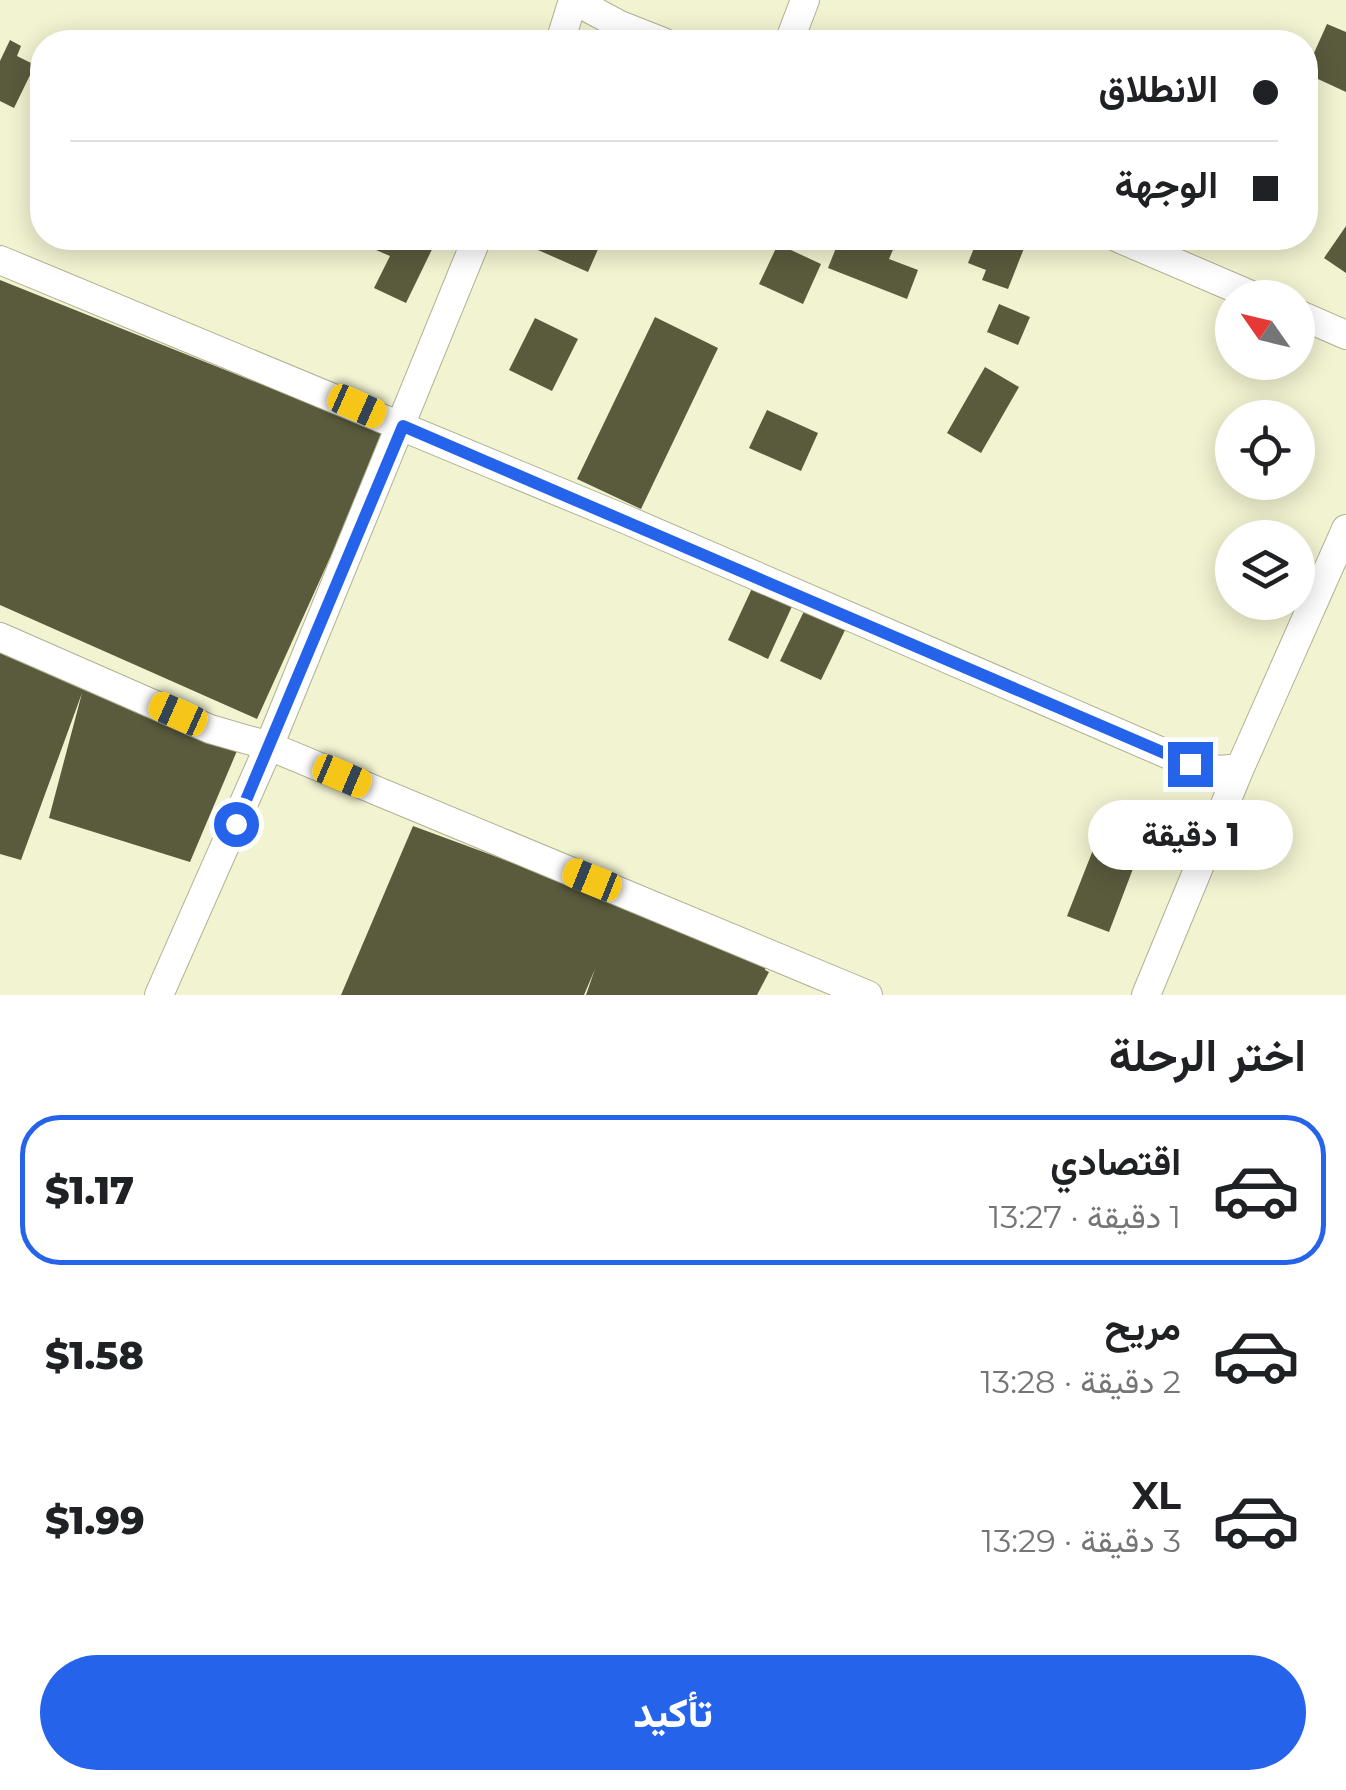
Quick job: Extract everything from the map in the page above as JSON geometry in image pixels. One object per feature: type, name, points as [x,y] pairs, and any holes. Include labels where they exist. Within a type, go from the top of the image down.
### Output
[{"type":"street","points":[[564,30],[573,0],[638,30]]},
{"type":"street","points":[[793,30],[804,0]]},
{"type":"street","points":[[159,995],[270,746],[473,250]]},
{"type":"street","points":[[1146,250],[1216,280]]},
{"type":"street","points":[[0,260],[403,426],[1190,764],[1219,770],[1240,768]]},
{"type":"street","points":[[1315,321],[1346,335]]},
{"type":"street","points":[[1146,995],[1240,768],[1346,530]]},
{"type":"street","points":[[0,636],[210,729],[270,746],[868,995]]},
{"type":"building","points":[[1327,24],[1346,32],[1346,92],[1318,79],[1318,44]]},
{"type":"building","points":[[10,40],[21,46],[17,56],[30,62],[30,75],[14,108],[0,101],[0,61]]},
{"type":"building","points":[[1346,226],[1346,273],[1324,258]]},
{"type":"building","points":[[376,250],[432,250],[406,303],[374,288],[390,256]]},
{"type":"building","points":[[538,250],[598,250],[588,272]]},
{"type":"building","points":[[775,250],[791,250],[821,264],[803,304],[759,284]]},
{"type":"building","points":[[835,250],[893,250],[889,259],[918,270],[907,299],[828,268]]},
{"type":"building","points":[[973,250],[1023,250],[1008,289],[982,280],[986,270],[968,263]]},
{"type":"building","points":[[0,280],[386,434],[257,719],[0,605]]},
{"type":"building","points":[[999,304],[1030,317],[1018,345],[987,332]]},
{"type":"building","points":[[655,317],[718,348],[641,509],[577,479]]},
{"type":"building","points":[[535,318],[578,339],[552,391],[509,370]]},
{"type":"building","points":[[985,367],[1019,387],[981,453],[947,433]]},
{"type":"building","points":[[767,410],[818,433],[801,471],[749,448]]},
{"type":"building","points":[[754,584],[794,602],[768,659],[728,640]]},
{"type":"building","points":[[807,605],[848,624],[821,680],[780,661]]},
{"type":"building","points":[[0,649],[242,739],[190,862],[49,818],[82,693],[21,860],[0,854]]},
{"type":"building","points":[[413,826],[622,903],[767,964],[765,970],[769,972],[757,995],[586,995],[595,969],[584,995],[341,995]]},
{"type":"building","points":[[1093,850],[1134,866],[1109,932],[1067,916]]},
{"type":"route","points":[[236,824],[403,426],[1190,764]]}]
